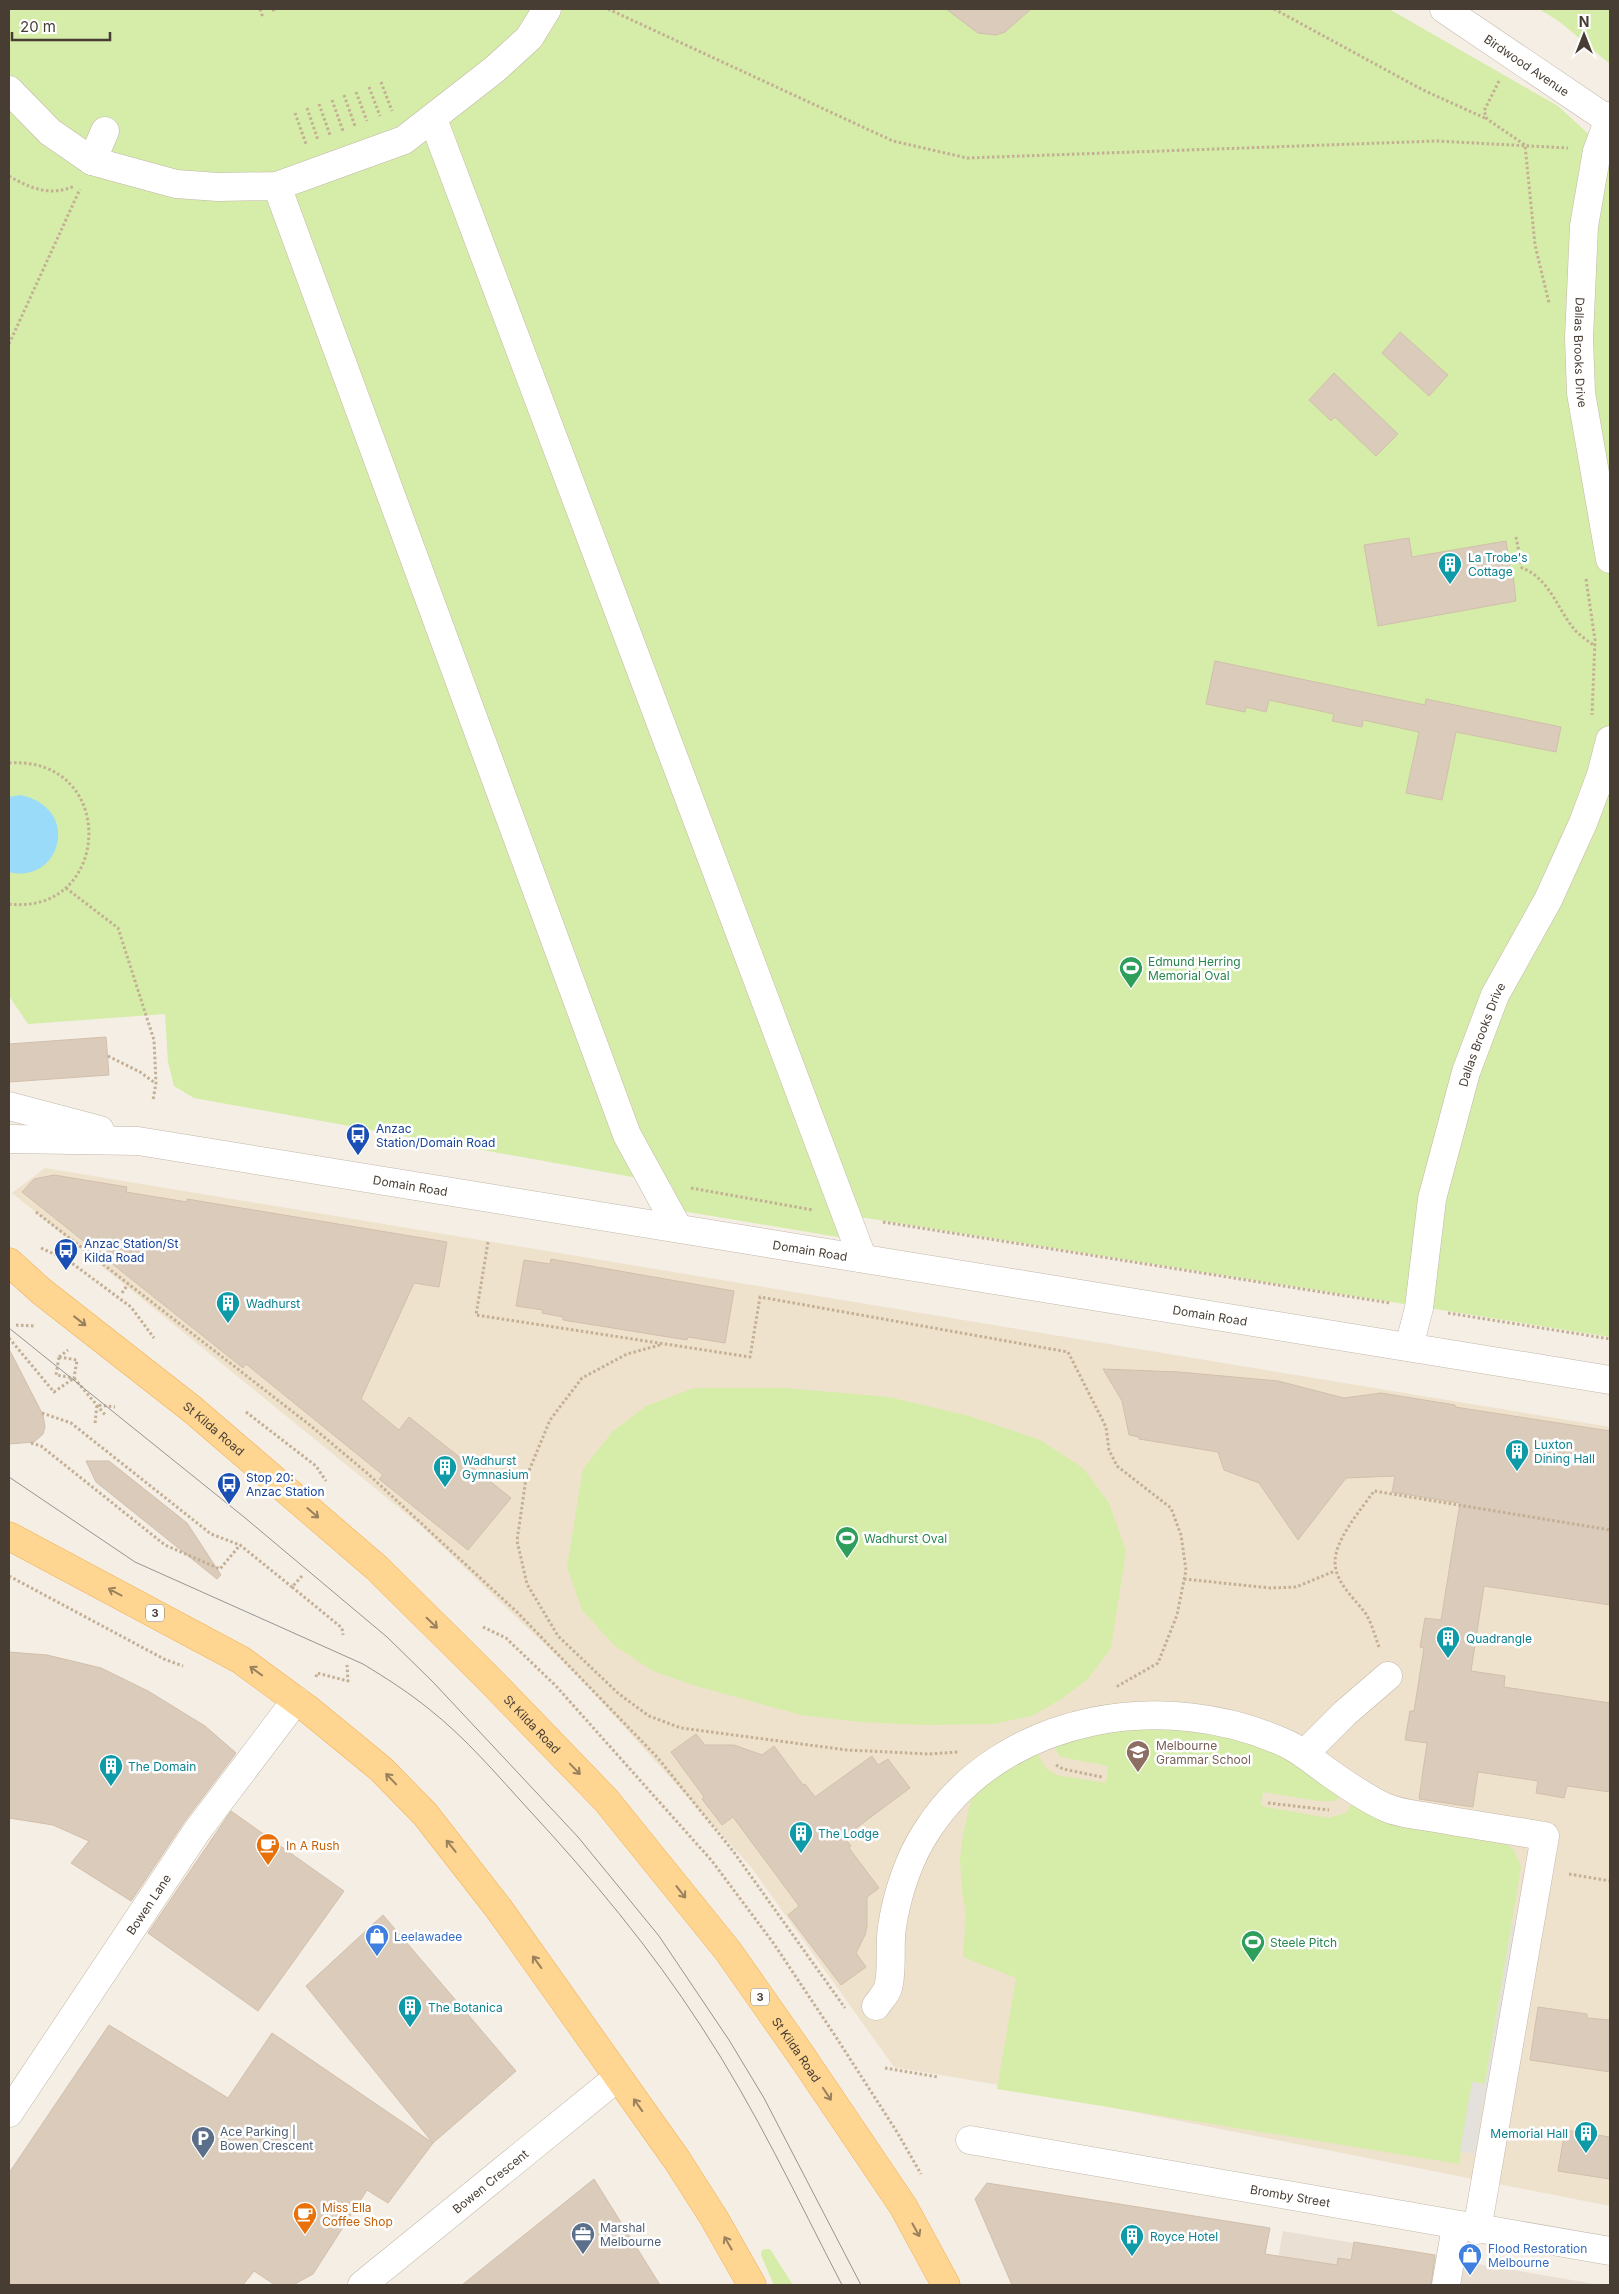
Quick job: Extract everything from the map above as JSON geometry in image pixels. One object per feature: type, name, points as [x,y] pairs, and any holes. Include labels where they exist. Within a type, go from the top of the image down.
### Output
[{"type":"main road","name":"St Kilda Road","points":[[9,1262],[41,1290],[193,1410],[377,1568],[488,1678],[606,1800],[728,1952],[801,2055],[903,2206],[946,2285]]},
{"type":"main road","name":"3","points":[[9,1536],[241,1660],[305,1692],[382,1769],[425,1814],[499,1908],[687,2177],[752,2285]]},
{"type":"street","points":[[9,90],[88,170],[176,184],[218,187],[277,186],[404,140],[495,69],[529,38],[547,9]]},
{"type":"street","name":"Birdwood Avenue","points":[[1444,9],[1610,119]]},
{"type":"street","points":[[433,119],[862,1257]]},
{"type":"street","name":"Dallas Brooks Drive","points":[[1610,119],[1597,151],[1584,226],[1579,338],[1581,393],[1610,559]]},
{"type":"street","points":[[88,170],[105,131]]},
{"type":"street","points":[[277,186],[627,1134],[678,1228]]},
{"type":"street","name":"Dallas Brooks Drive","points":[[1409,1347],[1419,1308],[1432,1199],[1466,1072],[1494,995],[1548,900],[1583,823],[1602,775],[1610,740]]},
{"type":"street","points":[[9,1106],[138,1140]]},
{"type":"street","name":"Domain Road","points":[[9,1140],[138,1140],[1610,1380]]},
{"type":"street","points":[[1304,1754],[1345,1713],[1388,1676]]},
{"type":"street","name":"Bowen Lane","points":[[9,2113],[197,1831],[305,1692]]},
{"type":"street","points":[[876,2006],[888,1988],[892,1927],[903,1884],[913,1856],[927,1830],[946,1804],[969,1781],[1016,1748],[1041,1736],[1074,1725],[1109,1718],[1164,1715],[1206,1719],[1254,1732],[1289,1745],[1330,1774],[1388,1808],[1452,1822],[1545,1836],[1540,1869],[1466,2228],[1446,2285]]},
{"type":"street","name":"Bowen Crescent","points":[[374,2282],[618,2076]]},
{"type":"street","name":"Bromby Street","points":[[970,2140],[1466,2228],[1610,2251]]},
{"type":"path","points":[[260,9],[263,18]]},
{"type":"path","points":[[274,9],[275,13]]},
{"type":"path","points":[[608,9],[893,141],[967,158],[1437,141],[1597,151]]},
{"type":"path","points":[[1274,9],[1422,90],[1487,119],[1525,145],[1535,245],[1551,311]]},
{"type":"path","points":[[1487,119],[1484,110],[1503,75]]},
{"type":"path","points":[[9,176],[26,186],[52,192],[68,189],[88,170]]},
{"type":"path","points":[[9,344],[88,170]]},
{"type":"path","points":[[1516,537],[1522,568],[1532,572],[1545,585],[1574,629],[1595,646]]},
{"type":"path","points":[[1585,574],[1595,646],[1592,721]]},
{"type":"path","points":[[9,763],[25,762],[48,769],[68,782],[82,801],[90,823],[89,847],[81,869],[66,888],[46,900],[23,906],[9,904]]},
{"type":"path","points":[[66,888],[118,928],[154,1040],[156,1083],[152,1100]]},
{"type":"path","points":[[108,1056],[140,1072],[156,1083]]},
{"type":"path","points":[[654,1181],[847,1217],[1610,1339]]},
{"type":"path","points":[[36,1212],[311,1426],[367,1473],[517,1612],[657,1757],[733,1851],[848,2013]]},
{"type":"path","points":[[488,1242],[476,1315],[750,1357],[760,1296],[1068,1352],[1106,1427],[1109,1450],[1117,1466],[1171,1508],[1181,1535],[1186,1570],[1177,1614],[1158,1663],[1114,1688]]},
{"type":"path","points":[[69,1261],[130,1307],[157,1342]]},
{"type":"path","points":[[122,1293],[128,1284]]},
{"type":"path","points":[[9,1338],[54,1392],[74,1378],[77,1360],[59,1357],[56,1375],[74,1378],[106,1416]]},
{"type":"path","points":[[663,1344],[627,1354],[582,1378],[550,1420],[526,1478],[517,1541],[527,1584],[558,1636],[619,1694],[649,1716],[682,1728],[847,1750],[929,1754],[968,1751]]},
{"type":"path","points":[[97,1405],[115,1407]]},
{"type":"path","points":[[95,1423],[97,1405]]},
{"type":"path","points":[[42,1413],[72,1423],[211,1534],[240,1545],[342,1628],[343,1635]]},
{"type":"path","points":[[31,1443],[41,1446],[166,1545],[220,1569],[240,1545]]},
{"type":"path","points":[[1388,1676],[1381,1651],[1367,1616],[1335,1571],[1336,1554],[1341,1541],[1374,1491],[1610,1530]]},
{"type":"path","points":[[1184,1579],[1270,1588],[1296,1587],[1335,1571]]},
{"type":"path","points":[[292,1587],[302,1576]]},
{"type":"path","points":[[305,1692],[317,1673],[348,1681],[347,1665]]},
{"type":"path","points":[[1063,1769],[1102,1777]]},
{"type":"path","points":[[1268,1803],[1306,1808]]},
{"type":"path","points":[[1540,1869],[1610,1881]]},
{"type":"path","points":[[885,2068],[938,2076]]},
{"type":"shaded area","name":"Melbourne Grammar School","points":[[45,1168],[1610,1427],[1610,2206],[993,2084],[894,2067],[751,1867],[581,1679],[419,1524],[12,1193]]},
{"type":"shaded area","points":[[1512,1924],[1525,1926],[1496,2099],[1484,2097],[1475,2154],[1460,2151],[1472,2082],[1485,2084]]},
{"type":"shaded area","points":[[1283,2231],[1601,2285],[1273,2285]]},
{"type":"green space","points":[[9,9],[1389,9],[1558,106],[1610,154],[1610,1337],[835,1213],[844,1238],[682,1211],[671,1184],[194,1098],[174,1086],[168,1062],[165,1014],[28,1024],[9,996]]},
{"type":"green space","points":[[1539,9],[1610,9],[1610,64],[1560,22]]},
{"type":"green space","name":"Wadhurst Oval","points":[[694,1388],[785,1388],[889,1397],[969,1416],[1040,1440],[1083,1468],[1109,1503],[1126,1551],[1111,1648],[1088,1679],[1063,1698],[1032,1716],[993,1724],[925,1725],[860,1722],[801,1715],[696,1686],[653,1671],[615,1646],[582,1610],[567,1567],[583,1469],[613,1431],[646,1406]]},
{"type":"green space","name":"Steele Pitch","points":[[1135,1728],[1196,1732],[1236,1739],[1255,1745],[1299,1766],[1341,1795],[1335,1801],[1318,1801],[1263,1792],[1261,1806],[1328,1818],[1346,1813],[1352,1804],[1506,1844],[1514,1850],[1521,1867],[1485,2084],[1472,2082],[1459,2164],[997,2089],[1016,1978],[963,1957],[966,1912],[962,1892],[960,1859],[963,1834],[972,1796],[988,1782],[1037,1751],[1044,1766],[1057,1775],[1106,1783],[1108,1766],[1060,1757],[1053,1745],[1073,1739]]},
{"type":"green space","points":[[770,2249],[793,2285],[774,2285],[761,2255],[762,2250]]},
{"type":"water","points":[[20,795],[40,803],[52,814],[58,829],[57,843],[52,857],[41,867],[27,873],[9,872],[9,797]]},
{"type":"building","points":[[946,9],[1031,9],[1005,32],[996,35],[978,33]]},
{"type":"building","points":[[1400,332],[1448,375],[1429,396],[1382,353]]},
{"type":"building","points":[[1334,373],[1398,434],[1376,456],[1335,417],[1331,421],[1309,400]]},
{"type":"building","name":"La Trobe's Cottage","points":[[1409,538],[1412,557],[1506,541],[1516,601],[1378,626],[1364,545]]},
{"type":"building","points":[[1215,661],[1425,705],[1426,699],[1561,727],[1556,752],[1456,732],[1442,800],[1406,793],[1419,732],[1363,720],[1362,727],[1332,721],[1334,714],[1269,700],[1266,712],[1246,707],[1245,712],[1206,704]]},
{"type":"building","points":[[106,1037],[109,1075],[9,1082],[9,1044]]},
{"type":"building","points":[[54,1175],[127,1187],[126,1192],[187,1202],[187,1199],[447,1242],[439,1287],[414,1283],[361,1399],[399,1430],[409,1417],[511,1498],[468,1550],[379,1479],[383,1475],[246,1364],[243,1368],[22,1192],[34,1179]]},
{"type":"building","points":[[551,1259],[734,1291],[725,1343],[688,1337],[687,1340],[563,1320],[563,1317],[542,1313],[543,1310],[516,1306],[524,1260],[550,1264]]},
{"type":"building","points":[[9,1349],[43,1415],[45,1427],[43,1434],[34,1442],[9,1444]]},
{"type":"building","points":[[1103,1369],[1179,1372],[1278,1381],[1344,1398],[1381,1393],[1455,1405],[1455,1407],[1610,1431],[1610,1605],[1484,1586],[1471,1671],[1505,1676],[1504,1687],[1610,1703],[1610,1792],[1567,1786],[1564,1798],[1536,1793],[1538,1781],[1478,1772],[1473,1807],[1419,1799],[1427,1743],[1405,1740],[1410,1711],[1414,1711],[1424,1648],[1420,1647],[1425,1618],[1441,1620],[1460,1503],[1392,1492],[1395,1476],[1346,1478],[1298,1540],[1259,1483],[1224,1470],[1218,1452],[1139,1439],[1139,1437],[1129,1435],[1122,1401]]},
{"type":"building","points":[[86,1461],[109,1461],[187,1523],[221,1575],[217,1579],[96,1482]]},
{"type":"building","name":"The Domain","points":[[9,1652],[47,1655],[101,1668],[148,1691],[205,1726],[236,1753],[184,1822],[131,1901],[71,1863],[89,1841],[53,1825],[9,1818]]},
{"type":"building","name":"The Lodge","points":[[696,1734],[705,1745],[734,1745],[762,1755],[774,1746],[803,1785],[805,1784],[815,1797],[872,1756],[878,1765],[888,1759],[910,1788],[844,1837],[851,1846],[849,1848],[879,1888],[867,1897],[867,1926],[865,1935],[856,1953],[866,1967],[841,1985],[788,1915],[799,1906],[733,1817],[722,1825],[702,1799],[704,1797],[671,1752]]},
{"type":"building","points":[[231,1811],[344,1891],[258,2011],[148,1933]]},
{"type":"building","name":"The Botanica","points":[[383,1915],[516,2071],[433,2143],[306,1986]]},
{"type":"building","points":[[1538,2007],[1587,2014],[1587,2018],[1610,2020],[1610,2072],[1530,2060]]},
{"type":"building","points":[[109,2025],[228,2098],[272,2033],[433,2143],[388,2203],[367,2190],[313,2274],[293,2285],[275,2285],[254,2271],[243,2285],[9,2285],[9,2173]]},
{"type":"building","name":"Memorial Hall","points":[[1565,2130],[1610,2137],[1610,2179],[1558,2171]]},
{"type":"building","points":[[594,2179],[660,2285],[462,2285]]},
{"type":"building","name":"Royce Hotel","points":[[987,2183],[1270,2228],[1265,2254],[1337,2265],[1338,2258],[1351,2260],[1354,2242],[1435,2255],[1431,2285],[1012,2285],[975,2199]]},
{"type":"tram line","points":[[9,1328],[244,1517],[387,1637],[433,1682],[578,1837],[659,1936],[729,2040],[764,2098],[861,2285]]},
{"type":"tram line","points":[[9,1477],[135,1562],[363,1664],[413,1697],[456,1732],[494,1771],[598,1888],[682,1997],[721,2057],[757,2121],[842,2285]]},
{"type":"place","name":"La Trobe's Cottage","points":[[1450,585]]},
{"type":"place","name":"Edmund Herring Memorial Oval","points":[[1131,989]]},
{"type":"place","name":"Anzac Station/Domain Road","points":[[358,1156]]},
{"type":"place","name":"Anzac Station/St Kilda Road","points":[[66,1271]]},
{"type":"place","name":"Wadhurst","points":[[228,1324]]},
{"type":"place","name":"Luxton Dining Hall","points":[[1517,1472]]},
{"type":"place","name":"Wadhurst Gymnasium","points":[[445,1488]]},
{"type":"place","name":"Stop 20: Anzac Station","points":[[229,1505]]},
{"type":"place","name":"Wadhurst Oval","points":[[847,1559]]},
{"type":"place","name":"Quadrangle","points":[[1448,1659]]},
{"type":"place","name":"Melbourne Grammar School","points":[[1138,1773]]},
{"type":"place","name":"The Domain","points":[[111,1787]]},
{"type":"place","name":"The Lodge","points":[[801,1854]]},
{"type":"place","name":"In A Rush","points":[[268,1866]]},
{"type":"place","name":"Leelawadee","points":[[377,1957]]},
{"type":"place","name":"Steele Pitch","points":[[1253,1963]]},
{"type":"place","name":"The Botanica","points":[[410,2028]]},
{"type":"place","name":"Memorial Hall","points":[[1586,2154]]},
{"type":"place","name":"Ace Parking | Bowen Crescent","points":[[203,2159]]},
{"type":"place","name":"Miss Ella Coffee Shop","points":[[305,2235]]},
{"type":"place","name":"Marshal Melbourne","points":[[583,2255]]},
{"type":"place","name":"Royce Hotel","points":[[1132,2257]]},
{"type":"place","name":"Flood Restoration Melbourne","points":[[1470,2276]]}]
